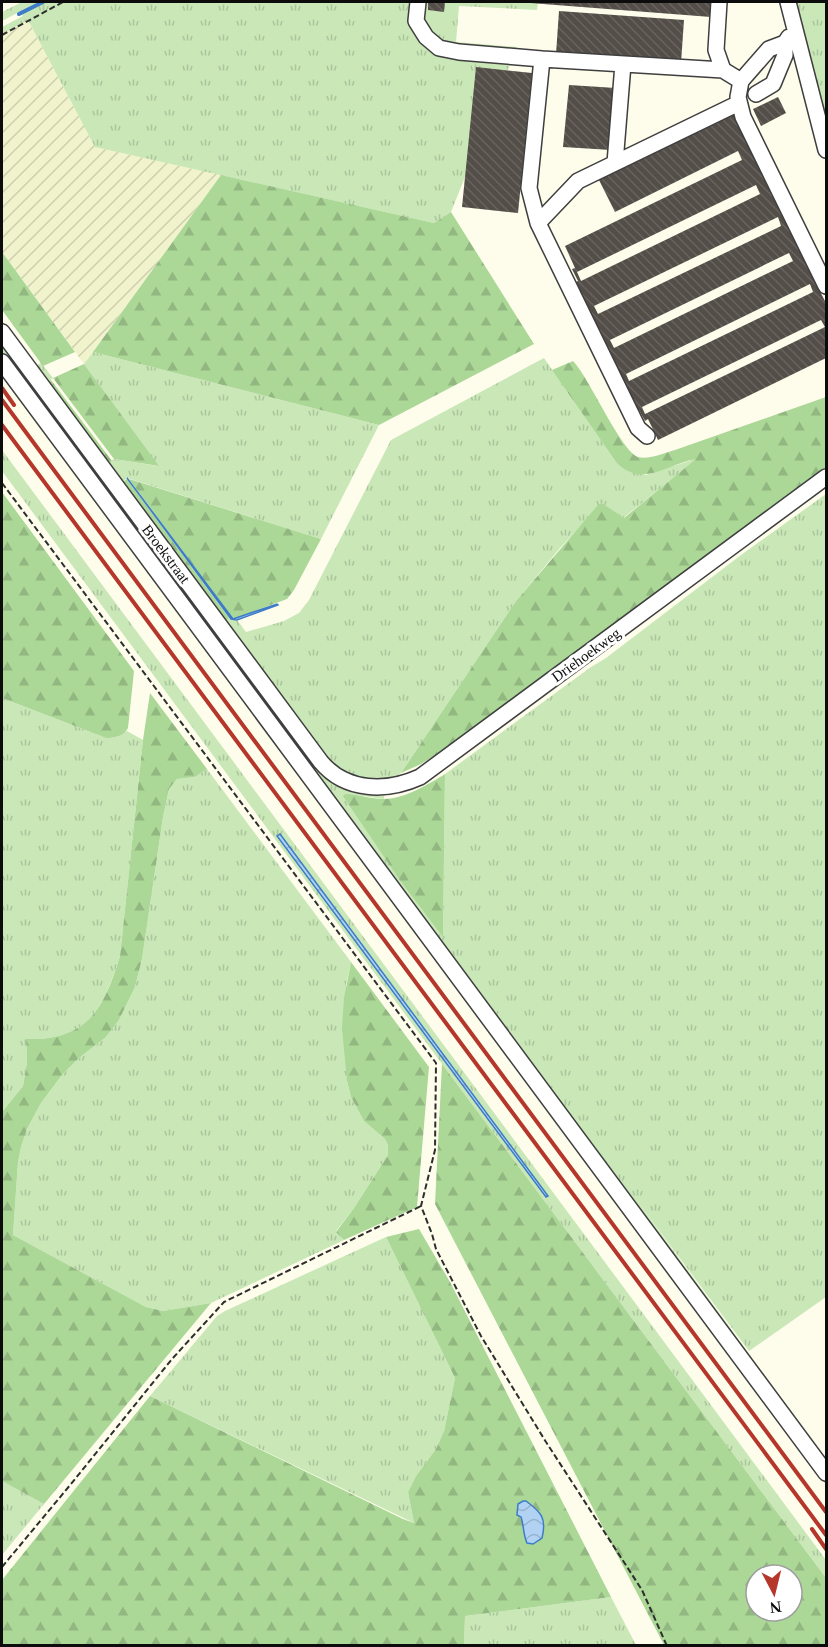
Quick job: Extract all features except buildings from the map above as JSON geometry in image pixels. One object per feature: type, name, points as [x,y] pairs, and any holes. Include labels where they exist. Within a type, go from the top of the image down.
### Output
[{"type":"street","points":[[418,2],[416,21],[426,38],[439,48],[459,52],[542,59],[723,70],[741,81]]},
{"type":"street","points":[[718,2],[716,50],[723,70]]},
{"type":"street","points":[[788,2],[826,150]]},
{"type":"street","points":[[756,94],[773,84],[785,55],[785,43],[794,26]]},
{"type":"street","points":[[785,43],[769,49],[741,81],[739,103],[743,117],[826,286]]},
{"type":"street","points":[[542,59],[529,188],[538,223],[638,428],[647,436]]},
{"type":"street","points":[[615,163],[623,64]]},
{"type":"street","points":[[538,223],[578,181],[739,103]]},
{"type":"street","name":"Broekstraat","points":[[2,332],[321,762],[335,776]]},
{"type":"street","points":[[2,362],[826,1473]]},
{"type":"street","name":"Driehoekweg","points":[[335,776],[361,786],[385,788],[405,784],[420,777],[826,477]]},
{"type":"street","points":[[332,808],[328,801],[328,792],[335,776]]},
{"type":"path","points":[[2,35],[63,2]]},
{"type":"path","points":[[2,483],[436,1063],[435,1150],[421,1206],[436,1249],[481,1336],[546,1442],[642,1590],[668,1646]]},
{"type":"path","points":[[2,1567],[172,1359],[224,1302],[421,1206]]},
{"type":"green space","points":[[22,2],[538,2],[537,10],[459,6],[456,42],[517,47],[451,212],[434,223],[95,147],[28,20],[2,34],[2,27],[23,16],[21,11],[2,21],[2,12]]},
{"type":"green space","points":[[794,2],[826,2],[826,127]]},
{"type":"green space","points":[[28,20],[95,147],[221,175],[84,364],[2,252],[2,34]]},
{"type":"green space","points":[[221,175],[434,223],[451,212],[534,344],[379,425],[93,352]]},
{"type":"green space","points":[[2,252],[75,352],[43,366],[2,310]]},
{"type":"green space","points":[[2,321],[35,366],[41,363],[53,378],[48,382],[108,463],[114,459],[158,466],[84,364],[93,352],[379,425],[321,539],[127,478],[123,482],[226,620],[229,618],[237,620],[246,632],[284,621],[299,613],[309,600],[391,440],[544,358],[616,462],[646,475],[698,458],[623,518],[602,503],[560,548],[516,601],[401,773],[385,784],[333,771],[2,328]]},
{"type":"green space","points":[[2,336],[319,764],[385,791],[384,799],[349,794],[443,936],[445,774],[606,658],[741,555],[826,494],[826,1297],[749,1351],[632,1194],[826,1459],[826,1485],[2,377]]},
{"type":"green space","points":[[573,361],[623,442],[631,452],[642,458],[675,450],[826,397],[826,467],[479,728],[421,764],[401,773],[516,601],[598,505],[602,503],[624,518],[696,459],[645,474],[635,474],[626,470],[616,462],[552,370]]},
{"type":"green space","points":[[84,364],[159,466],[114,459],[53,378]]},
{"type":"green space","points":[[51,380],[112,461],[108,463],[47,382]]},
{"type":"green space","points":[[2,450],[826,1560],[826,1578],[2,471]]},
{"type":"green space","points":[[127,479],[229,618],[226,621],[123,482]]},
{"type":"green space","points":[[129,479],[321,539],[287,599],[233,619]]},
{"type":"green space","points":[[2,492],[134,671],[128,728],[122,735],[106,738],[2,698]]},
{"type":"green space","points":[[150,693],[207,769],[195,777],[177,779],[169,789],[142,959],[135,987],[119,1020],[106,1037],[62,1075],[41,1103],[27,1129],[18,1162],[13,1235],[146,1307],[163,1311],[211,1303],[44,1504],[2,1481],[2,1112],[23,1086],[27,1062],[26,1039],[47,1038],[78,1028],[99,1006],[114,975],[120,956]]},
{"type":"green space","points":[[2,698],[106,738],[117,737],[127,731],[143,740],[120,956],[114,975],[99,1007],[90,1019],[78,1028],[47,1038],[26,1039],[27,1062],[23,1086],[2,1112]]},
{"type":"green space","points":[[207,769],[351,962],[346,985],[347,1081],[351,1097],[364,1121],[385,1139],[388,1145],[388,1155],[354,1208],[336,1231],[344,1240],[211,1303],[163,1311],[146,1307],[13,1235],[18,1162],[27,1129],[41,1103],[62,1075],[106,1037],[119,1020],[135,987],[142,959],[169,789],[177,779],[195,777]]},
{"type":"green space","points":[[445,774],[443,937],[399,879],[343,796],[349,794],[390,799],[415,791]]},
{"type":"green space","points":[[351,962],[429,1067],[417,1207],[344,1240],[336,1232],[388,1155],[388,1145],[385,1139],[364,1121],[351,1097],[347,1081],[342,1028],[344,998]]},
{"type":"green space","points":[[442,1064],[826,1578],[826,1645],[664,1645],[435,1204]]},
{"type":"green space","points":[[419,1229],[450,1282],[611,1597],[465,1616],[464,1645],[2,1646],[2,1580],[150,1396],[414,1523],[408,1492],[416,1476],[436,1449],[444,1431],[455,1378],[386,1237]]},
{"type":"green space","points":[[386,1237],[455,1378],[444,1431],[436,1449],[416,1476],[408,1492],[414,1523],[150,1396],[217,1316]]},
{"type":"green space","points":[[2,1481],[44,1504],[2,1555]]},
{"type":"green space","points":[[611,1597],[636,1645],[464,1646],[465,1616]]},
{"type":"water","points":[[127,478],[233,619],[278,605],[237,620],[231,619]]},
{"type":"water","points":[[280,834],[548,1196],[546,1197],[277,836]]},
{"type":"water","points":[[523,1501],[536,1509],[543,1520],[542,1538],[533,1544],[527,1543],[521,1517],[517,1515],[518,1504]]},
{"type":"waterway","points":[[19,14],[43,2]]},
{"type":"railway","points":[[2,388],[14,405]]},
{"type":"railway","points":[[2,400],[826,1512]]},
{"type":"railway","points":[[2,425],[826,1535]]},
{"type":"railway","points":[[812,1529],[826,1549]]}]
